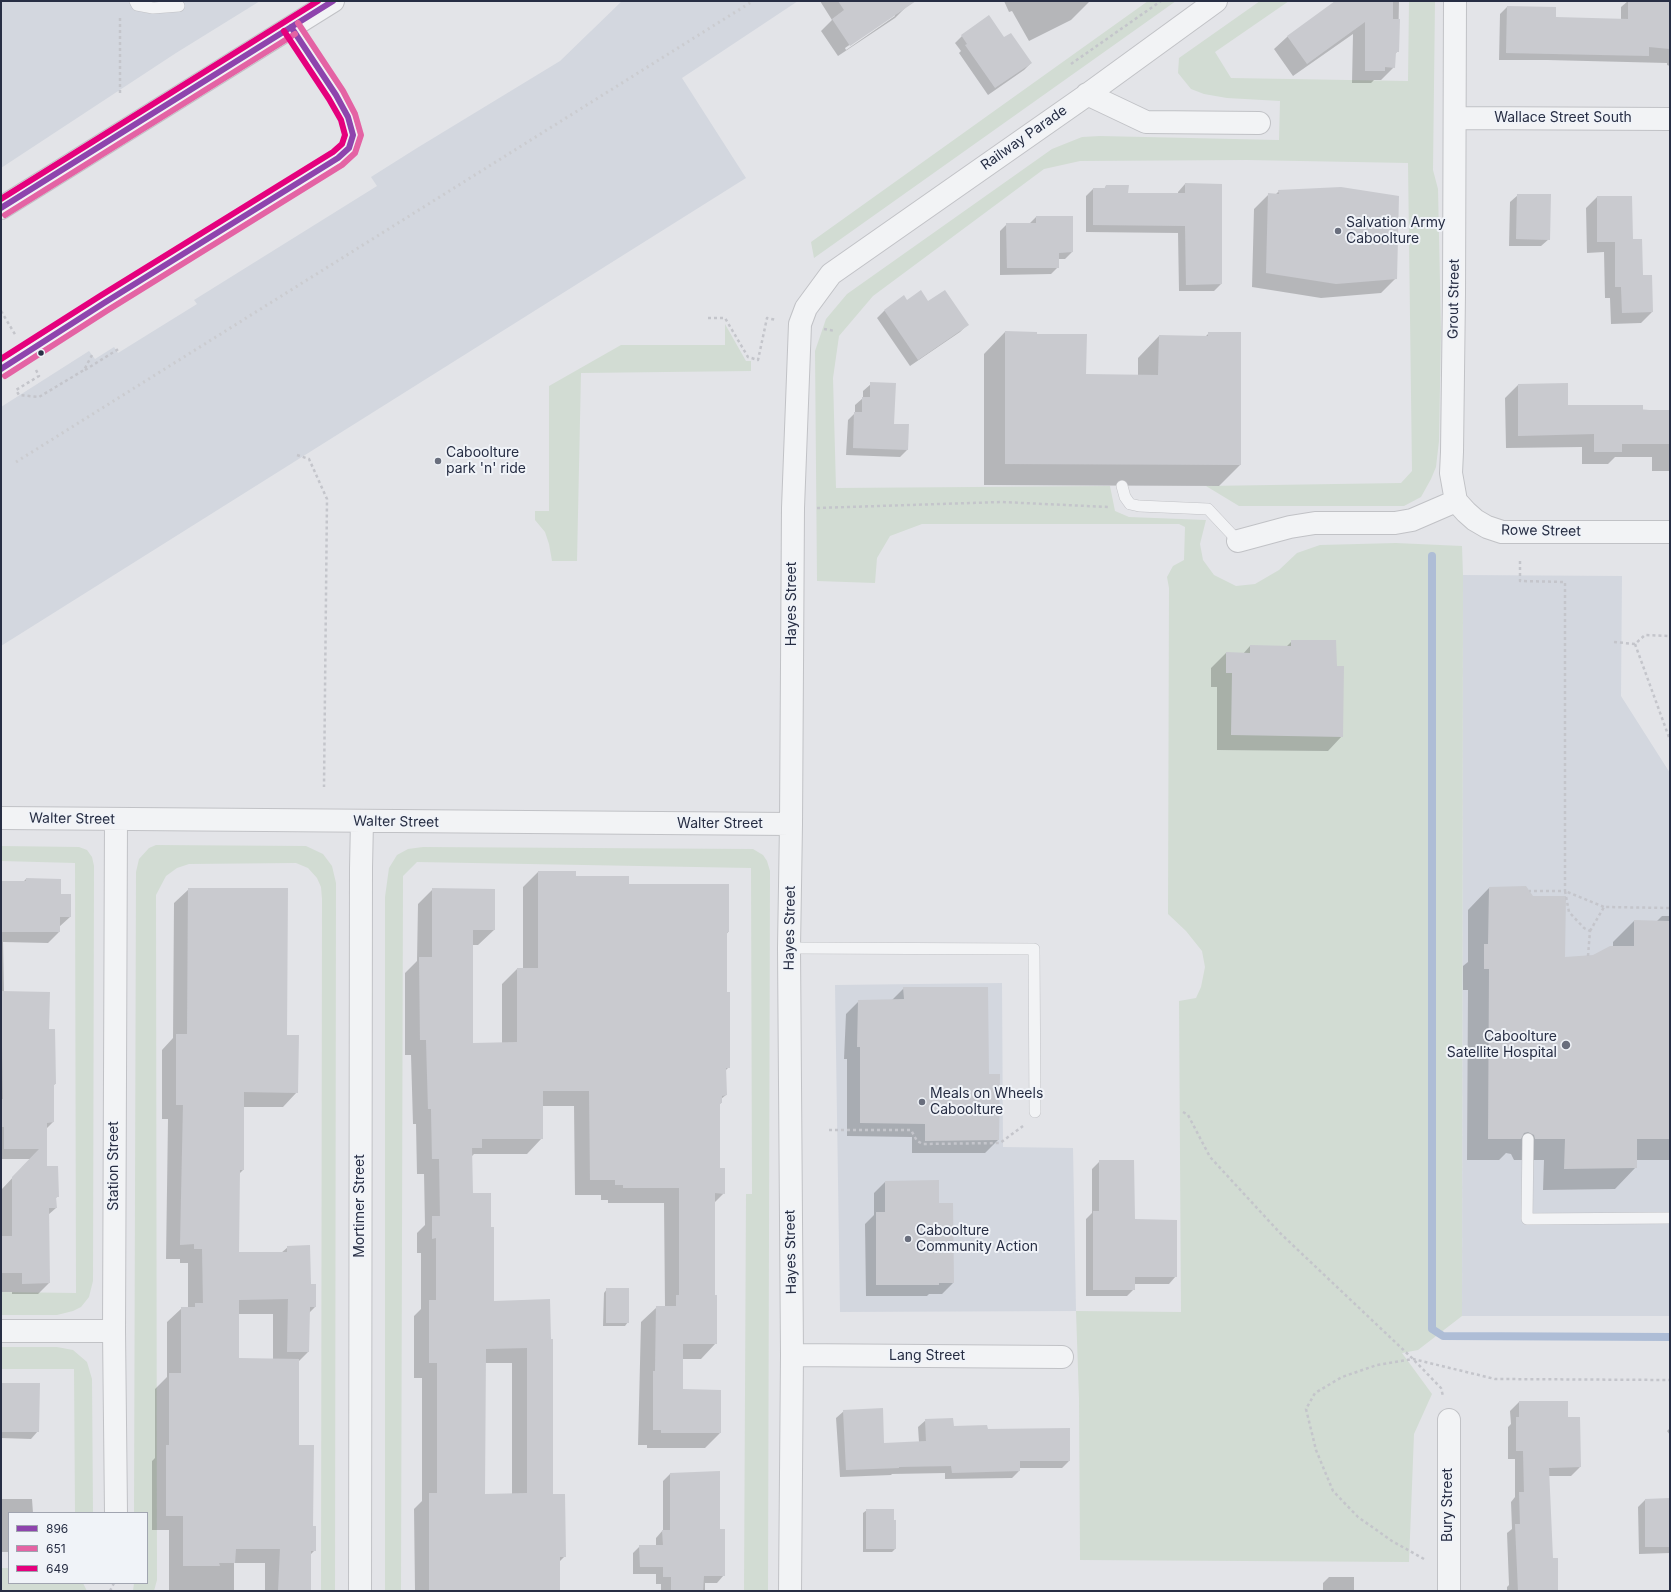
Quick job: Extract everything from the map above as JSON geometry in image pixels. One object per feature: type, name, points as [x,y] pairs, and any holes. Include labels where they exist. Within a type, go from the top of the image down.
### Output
[{"type":"street","points":[[1,208],[333,1]]},
{"type":"street","name":"Railway Parade","points":[[831,274],[1087,94],[1216,1]]},
{"type":"street","name":"Grout Street","points":[[1456,1],[1451,473],[1456,501]]},
{"type":"street","points":[[1087,94],[1146,122],[1259,123]]},
{"type":"street","name":"Wallace Street South","points":[[1455,118],[1670,119]]},
{"type":"street","name":"Hayes Street","points":[[790,1591],[792,1355],[789,948],[793,508],[800,324],[806,308],[831,274]]},
{"type":"street","points":[[1238,541],[1290,527],[1315,524],[1395,523],[1412,520],[1456,501]]},
{"type":"street","name":"Rowe Street","points":[[1456,501],[1475,520],[1487,527],[1502,532],[1670,532]]},
{"type":"street","name":"Walter Street","points":[[1,818],[791,824]]},
{"type":"street","name":"Station Street","points":[[116,820],[114,1331],[116,1512]]},
{"type":"street","name":"Mortimer Street","points":[[360,1591],[362,821]]},
{"type":"street","points":[[1,1331],[114,1331]]},
{"type":"street","name":"Lang Street","points":[[792,1355],[1062,1357]]},
{"type":"street","name":"Bury Street","points":[[1448,1591],[1449,1420]]},
{"type":"lane","points":[[135,1],[137,5],[154,8],[178,6]]},
{"type":"lane","points":[[1,369],[346,152],[352,141],[352,126],[336,95],[291,27]]},
{"type":"lane","points":[[1122,486],[1125,497],[1130,504],[1139,506],[1208,509],[1238,541]]},
{"type":"lane","points":[[789,948],[1034,948],[1035,1112]]},
{"type":"lane","points":[[1528,1139],[1527,1219],[1670,1218]]},
{"type":"path","points":[[1071,64],[1161,1]]},
{"type":"path","points":[[120,9],[120,93]]},
{"type":"path","points":[[708,318],[725,318],[748,357],[758,360]]},
{"type":"path","points":[[84,370],[120,348]]},
{"type":"path","points":[[297,455],[310,459],[327,499],[324,787]]},
{"type":"path","points":[[793,508],[1002,502],[1113,507],[1130,504]]},
{"type":"path","points":[[1520,561],[1520,581],[1565,582],[1565,891],[1569,912],[1584,928],[1590,931]]},
{"type":"path","points":[[1614,642],[1635,644],[1645,635],[1670,636]]},
{"type":"path","points":[[1635,644],[1670,740]]},
{"type":"path","points":[[1529,891],[1565,891],[1604,907],[1670,908]]},
{"type":"path","points":[[1588,956],[1590,931],[1604,907]]},
{"type":"path","points":[[829,1130],[912,1130],[917,1141],[923,1144],[1000,1143],[1025,1125],[1035,1112]]},
{"type":"path","points":[[1183,1112],[1188,1115],[1210,1157],[1280,1233],[1413,1359],[1441,1388],[1449,1420]]},
{"type":"shaded area","points":[[1,1],[260,1],[176,53],[1,168]]},
{"type":"shaded area","points":[[622,1],[798,1],[682,78],[746,178],[1,646],[1,407],[89,351],[95,359],[114,347],[118,353],[197,304],[194,300],[377,186],[371,177],[560,61]]},
{"type":"shaded area","points":[[1148,1],[1176,1],[814,258],[811,242]]},
{"type":"shaded area","points":[[1260,1],[1289,1],[1215,52],[1231,78],[1408,81],[1409,1],[1435,1],[1433,170],[1438,189],[1441,330],[1439,441],[1436,467],[1421,497],[1404,506],[1239,506],[1206,486],[1401,483],[1412,471],[1408,163],[1247,160],[1080,161],[1044,169],[873,296],[839,336],[833,378],[836,488],[1110,486],[1115,511],[1129,517],[1206,520],[1200,544],[1203,560],[1214,575],[1236,586],[1255,584],[1279,570],[1297,553],[1320,545],[1396,543],[1462,546],[1462,1316],[1418,1350],[1402,1353],[1432,1394],[1414,1434],[1409,1562],[1080,1560],[1079,1399],[1076,1311],[1181,1312],[1179,1001],[1196,998],[1201,987],[1205,967],[1202,951],[1186,931],[1168,914],[1169,588],[1167,577],[1173,566],[1184,560],[1185,527],[1179,524],[922,524],[890,536],[877,558],[875,583],[817,581],[815,351],[826,319],[847,294],[1052,149],[1082,137],[1100,136],[1279,140],[1280,101],[1227,98],[1204,94],[1191,89],[1178,73],[1179,58]]},
{"type":"shaded area","points":[[725,324],[746,361],[751,361],[751,371],[581,373],[577,561],[552,561],[545,532],[535,520],[535,511],[549,511],[549,386],[621,345],[725,345]]},
{"type":"shaded area","name":"Caboolture Satellite Hospital","points":[[1463,575],[1622,576],[1621,696],[1670,773],[1670,1316],[1462,1316]]},
{"type":"shaded area","points":[[156,845],[306,846],[323,854],[332,866],[336,883],[335,1591],[321,1591],[322,899],[321,887],[317,878],[308,868],[296,863],[189,864],[177,868],[166,876],[156,895],[157,1580],[154,1591],[133,1591],[134,1584],[148,1584],[148,1512],[134,1512],[136,872],[139,859],[149,848]]},
{"type":"shaded area","points":[[1,846],[79,847],[87,850],[92,857],[94,866],[93,1281],[89,1297],[81,1307],[73,1311],[57,1315],[1,1315],[1,1292],[76,1293],[75,863],[1,861]]},
{"type":"shaded area","points":[[423,847],[753,849],[763,855],[767,861],[770,871],[768,1591],[744,1591],[746,1194],[752,1194],[751,868],[417,862],[403,876],[401,1591],[385,1591],[385,897],[389,868],[397,855],[408,849]]},
{"type":"shaded area","points":[[1002,983],[1003,1147],[1073,1148],[1076,1311],[840,1312],[835,985]]},
{"type":"shaded area","points":[[1,1347],[57,1347],[73,1350],[87,1362],[92,1379],[93,1512],[75,1512],[74,1369],[1,1369]]},
{"type":"shaded area","points":[[1,1568],[8,1568],[8,1584],[84,1584],[87,1591],[1,1591]]},
{"type":"building","points":[[838,1],[916,1],[850,46],[832,19],[844,10]]},
{"type":"building","points":[[1335,1],[1395,1],[1393,2],[1393,19],[1400,19],[1399,52],[1396,52],[1395,68],[1385,67],[1385,71],[1365,71],[1365,22],[1307,64],[1287,36]]},
{"type":"building","points":[[1628,1],[1670,1],[1670,49],[1649,47],[1649,56],[1506,53],[1507,6],[1556,7],[1556,17],[1628,19]]},
{"type":"building","points":[[989,15],[1004,37],[1011,33],[1032,63],[995,88],[965,45],[967,44],[961,35]]},
{"type":"building","points":[[1185,183],[1222,184],[1222,284],[1186,285],[1185,226],[1093,225],[1093,188],[1105,188],[1106,185],[1129,185],[1128,193],[1185,193]]},
{"type":"building","name":"Salvation Army Caboolture","points":[[1341,187],[1399,196],[1397,279],[1336,284],[1266,273],[1268,193],[1279,194],[1278,190]]},
{"type":"building","points":[[1517,194],[1551,194],[1550,240],[1516,239]]},
{"type":"building","points":[[1597,196],[1632,196],[1633,239],[1642,239],[1643,275],[1652,275],[1653,312],[1622,313],[1621,287],[1615,287],[1615,242],[1597,242]]},
{"type":"building","points":[[1036,216],[1073,216],[1073,252],[1059,253],[1059,268],[1007,268],[1006,223],[1036,223]]},
{"type":"building","points":[[921,290],[928,301],[945,290],[969,325],[918,360],[884,310],[904,295],[907,300]]},
{"type":"building","points":[[1005,331],[1037,332],[1037,334],[1087,334],[1086,374],[1158,375],[1159,335],[1208,336],[1208,332],[1241,332],[1241,465],[1005,464]]},
{"type":"building","points":[[870,382],[896,383],[894,424],[909,424],[908,450],[853,448],[854,412],[862,412],[862,397],[870,397]]},
{"type":"building","points":[[1568,383],[1568,405],[1643,405],[1643,410],[1670,410],[1670,444],[1622,444],[1622,452],[1594,452],[1594,434],[1518,436],[1518,384]]},
{"type":"building","points":[[1291,640],[1336,640],[1337,666],[1344,666],[1343,737],[1231,735],[1232,673],[1226,673],[1226,652],[1250,653],[1250,645],[1291,646]]},
{"type":"building","points":[[538,871],[576,871],[576,876],[629,876],[629,884],[729,884],[727,992],[730,992],[730,1068],[726,1068],[727,1095],[722,1096],[722,1103],[720,1103],[720,1168],[725,1168],[725,1194],[715,1193],[715,1295],[717,1295],[717,1344],[683,1344],[683,1389],[721,1390],[721,1433],[661,1433],[661,1430],[653,1430],[653,1371],[655,1371],[656,1306],[676,1306],[676,1295],[679,1295],[679,1188],[623,1188],[623,1185],[615,1185],[615,1180],[590,1180],[589,1091],[543,1091],[543,1139],[482,1139],[482,1148],[472,1148],[473,1193],[491,1193],[491,1227],[494,1227],[494,1301],[550,1299],[551,1339],[553,1339],[553,1494],[565,1494],[566,1557],[560,1557],[560,1591],[429,1591],[429,1493],[437,1493],[437,1363],[429,1363],[429,1300],[436,1300],[436,1238],[432,1239],[432,1216],[440,1216],[439,1159],[432,1159],[431,1109],[428,1109],[426,1040],[420,1040],[419,957],[432,957],[432,888],[495,889],[495,930],[473,930],[473,1043],[517,1042],[517,968],[538,968]],"holes":[[[527,1348],[527,1493],[485,1494],[486,1349]]]},
{"type":"building","points":[[26,878],[61,879],[61,894],[71,894],[71,917],[60,917],[60,932],[1,932],[1,881],[26,881]]},
{"type":"building","points":[[1526,886],[1533,896],[1566,896],[1565,957],[1593,955],[1610,946],[1634,946],[1634,920],[1670,921],[1670,1139],[1637,1139],[1637,1168],[1564,1169],[1565,1139],[1535,1139],[1534,1135],[1528,1132],[1524,1133],[1521,1139],[1488,1139],[1489,969],[1484,969],[1484,944],[1488,944],[1489,887]]},
{"type":"building","points":[[188,888],[288,888],[287,1035],[299,1035],[298,1093],[244,1092],[244,1170],[240,1170],[239,1252],[287,1252],[287,1246],[310,1245],[311,1284],[316,1284],[316,1307],[310,1307],[309,1352],[287,1352],[288,1299],[239,1300],[239,1358],[299,1359],[299,1445],[314,1445],[313,1526],[316,1526],[316,1551],[311,1551],[311,1591],[278,1591],[280,1549],[236,1549],[235,1563],[219,1563],[220,1566],[183,1566],[183,1516],[166,1516],[166,1445],[169,1445],[169,1373],[181,1373],[181,1307],[195,1307],[195,1303],[203,1303],[202,1249],[194,1249],[194,1244],[180,1245],[183,1105],[176,1105],[176,1034],[187,1034]]},
{"type":"building","points":[[903,987],[988,987],[989,1074],[1000,1074],[999,1140],[925,1141],[925,1124],[860,1123],[860,1047],[857,1047],[858,1000],[904,999]]},
{"type":"building","points":[[1,991],[50,992],[49,1029],[55,1029],[56,1084],[54,1084],[54,1122],[47,1123],[47,1166],[58,1166],[59,1197],[56,1197],[57,1208],[49,1208],[50,1283],[22,1284],[22,1273],[1,1273],[1,1236],[12,1236],[12,1177],[39,1149],[4,1149],[4,1127],[1,1127],[1,1099],[3,1099]]},
{"type":"building","points":[[1099,1160],[1134,1160],[1135,1219],[1177,1220],[1177,1277],[1135,1277],[1135,1290],[1093,1290],[1093,1211],[1099,1211]]},
{"type":"building","points":[[939,1180],[939,1203],[953,1203],[954,1283],[939,1283],[939,1285],[876,1285],[876,1212],[885,1212],[885,1181]]},
{"type":"building","points":[[606,1288],[629,1288],[629,1323],[606,1323]]},
{"type":"building","points":[[1,1383],[40,1383],[39,1432],[1,1432]]},
{"type":"building","points":[[1519,1401],[1568,1401],[1568,1417],[1580,1417],[1581,1467],[1549,1468],[1553,1558],[1558,1558],[1558,1591],[1518,1591],[1515,1524],[1520,1524],[1519,1492],[1524,1492],[1523,1451],[1516,1451],[1516,1417],[1519,1417]]},
{"type":"building","points":[[883,1408],[884,1443],[926,1441],[925,1419],[953,1418],[954,1426],[987,1425],[988,1429],[1070,1428],[1070,1461],[1020,1461],[1020,1471],[952,1473],[951,1466],[846,1470],[843,1410]]},
{"type":"building","points":[[720,1471],[720,1529],[725,1529],[725,1576],[704,1576],[703,1591],[671,1591],[671,1577],[663,1577],[663,1567],[640,1567],[639,1545],[663,1545],[662,1530],[670,1530],[670,1473]]},
{"type":"building","points":[[1670,1498],[1670,1547],[1645,1547],[1645,1499]]},
{"type":"building","points":[[866,1509],[894,1509],[894,1520],[896,1520],[896,1549],[866,1549]]},
{"type":"waterway","points":[[1432,556],[1432,1329],[1443,1336],[1670,1337]]},
{"type":"railway","points":[[16,462],[753,1]]},
{"type":"transit line","name":"649","points":[[1,199],[318,1]]},
{"type":"transit line","name":"896","points":[[1,208],[333,1]]},
{"type":"transit line","name":"651","points":[[5,376],[108,310],[342,165],[355,153],[361,135],[355,114],[343,91],[298,23]]},
{"type":"transit line","name":"896","points":[[1,369],[104,303],[338,158],[349,148],[353,135],[348,117],[336,95],[291,27]]},
{"type":"transit line","name":"649","points":[[1,359],[333,152],[342,144],[345,135],[341,120],[329,99],[284,31]]},
{"type":"transit line","name":"651","points":[[5,215],[295,34]]},
{"type":"place","name":"Salvation Army Caboolture","points":[[1338,231]]},
{"type":"place","name":"Caboolture park 'n' ride","points":[[438,461]]},
{"type":"place","name":"Caboolture Satellite Hospital","points":[[1566,1045]]},
{"type":"place","name":"Meals on Wheels Caboolture","points":[[922,1102]]},
{"type":"place","name":"Caboolture Community Action","points":[[908,1239]]}]
